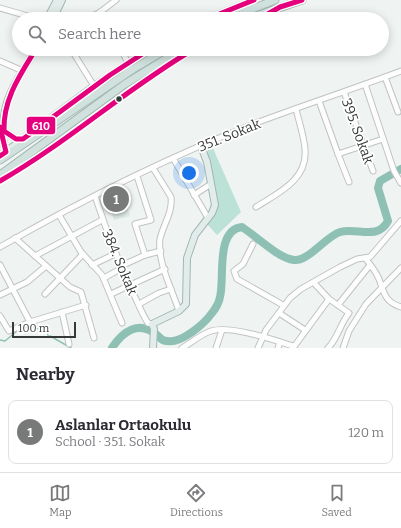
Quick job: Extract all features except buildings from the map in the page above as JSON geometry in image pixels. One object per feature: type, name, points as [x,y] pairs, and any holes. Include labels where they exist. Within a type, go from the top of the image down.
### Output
[{"type":"highway","points":[[245,12],[275,0]]},
{"type":"highway","points":[[267,12],[302,0]]},
{"type":"highway","points":[[0,160],[133,69],[155,56]]},
{"type":"highway","points":[[0,175],[125,84],[171,56]]},
{"type":"main road","points":[[51,12],[57,0]]},
{"type":"main road","points":[[56,12],[62,0]]},
{"type":"main road","points":[[225,12],[254,0]]},
{"type":"main road","points":[[23,139],[10,137],[4,131],[2,121],[7,98],[28,56]]},
{"type":"main road","points":[[0,111],[3,97],[31,56]]},
{"type":"main road","points":[[0,156],[94,86],[139,56]]},
{"type":"main road","points":[[0,127],[6,152]]},
{"type":"main road","points":[[153,346],[153,326],[179,311],[186,304],[187,258],[195,235],[208,218],[215,205],[207,162],[201,146]]},
{"type":"street","points":[[100,12],[116,0]]},
{"type":"street","points":[[0,8],[14,12]]},
{"type":"street","points":[[75,56],[94,86]]},
{"type":"street","points":[[124,56],[128,63]]},
{"type":"street","points":[[0,61],[21,70]]},
{"type":"street","name":"351. Sokak","points":[[0,247],[95,196],[173,158],[296,109],[401,71]]},
{"type":"street","points":[[385,77],[398,112]]},
{"type":"street","points":[[366,84],[383,134],[383,140],[394,170],[401,183]]},
{"type":"street","name":"395. Sokak","points":[[344,92],[373,171]]},
{"type":"street","points":[[319,101],[350,182]]},
{"type":"street","points":[[256,207],[290,186],[301,171],[305,150],[296,109]]},
{"type":"street","points":[[338,154],[383,140]]},
{"type":"street","points":[[173,158],[208,218]]},
{"type":"street","points":[[153,168],[172,200],[160,240],[165,269],[179,311]]},
{"type":"street","points":[[137,176],[151,220],[135,224],[145,255]]},
{"type":"street","points":[[194,195],[211,184]]},
{"type":"street","name":"384. Sokak","points":[[95,196],[102,220],[115,254],[139,304],[143,316],[148,323],[153,326]]},
{"type":"street","points":[[59,215],[83,254],[104,278],[112,294],[122,322]]},
{"type":"street","points":[[35,256],[102,220]]},
{"type":"street","points":[[258,348],[263,336],[283,305],[301,289],[340,267],[370,257],[378,250],[401,221]]},
{"type":"street","points":[[15,238],[60,278],[81,292],[86,305],[94,338]]},
{"type":"street","points":[[253,244],[243,264],[234,271],[237,279],[283,305]]},
{"type":"street","points":[[104,278],[121,267],[145,255],[161,251]]},
{"type":"street","points":[[45,294],[83,254]]},
{"type":"street","points":[[92,265],[115,254]]},
{"type":"street","points":[[365,258],[378,278],[384,296],[388,301],[401,307]]},
{"type":"street","points":[[0,265],[30,322]]},
{"type":"street","points":[[338,305],[370,265]]},
{"type":"street","points":[[0,295],[27,282],[46,266]]},
{"type":"street","points":[[343,348],[357,318],[381,287],[401,268]]},
{"type":"street","points":[[112,294],[165,269]]},
{"type":"street","points":[[314,283],[329,299],[349,313],[341,323],[336,338],[328,348]]},
{"type":"street","points":[[139,304],[159,293],[171,289]]},
{"type":"street","points":[[182,348],[206,333],[222,330],[263,336],[293,347],[329,299]]},
{"type":"street","points":[[0,316],[9,331],[30,322],[86,305]]},
{"type":"street","points":[[62,312],[70,344]]},
{"type":"street","points":[[278,313],[305,330]]},
{"type":"street","points":[[216,348],[222,330]]},
{"type":"street","points":[[278,348],[280,342]]},
{"type":"shaded area","points":[[122,191],[130,216],[114,220],[106,194]]},
{"type":"green space","points":[[212,146],[241,212],[217,235],[207,224],[215,212],[216,207],[207,152]]},
{"type":"waterway","points":[[112,348],[126,332],[138,328],[144,328],[163,340],[173,341],[192,332],[204,322],[219,301],[224,245],[234,230],[242,227],[274,251],[288,258],[299,260],[340,232],[372,232],[383,227],[388,221],[378,188],[380,181],[401,169]]},
{"type":"waterway","points":[[0,340],[5,341],[17,331],[31,325],[71,348]]},
{"type":"transit line","name":"610","points":[[224,12],[254,0]]},
{"type":"transit line","name":"610","points":[[271,12],[280,7],[302,0]]},
{"type":"transit line","name":"610","points":[[32,56],[9,98],[6,108],[4,131],[16,139],[23,139],[110,75],[139,56]]},
{"type":"transit line","name":"610","points":[[0,181],[49,150],[145,81],[183,56]]},
{"type":"transit line","name":"610","points":[[0,127],[6,152],[0,156]]},
{"type":"place","name":"Aslanlar Ortaokulu","points":[[116,199]]}]
